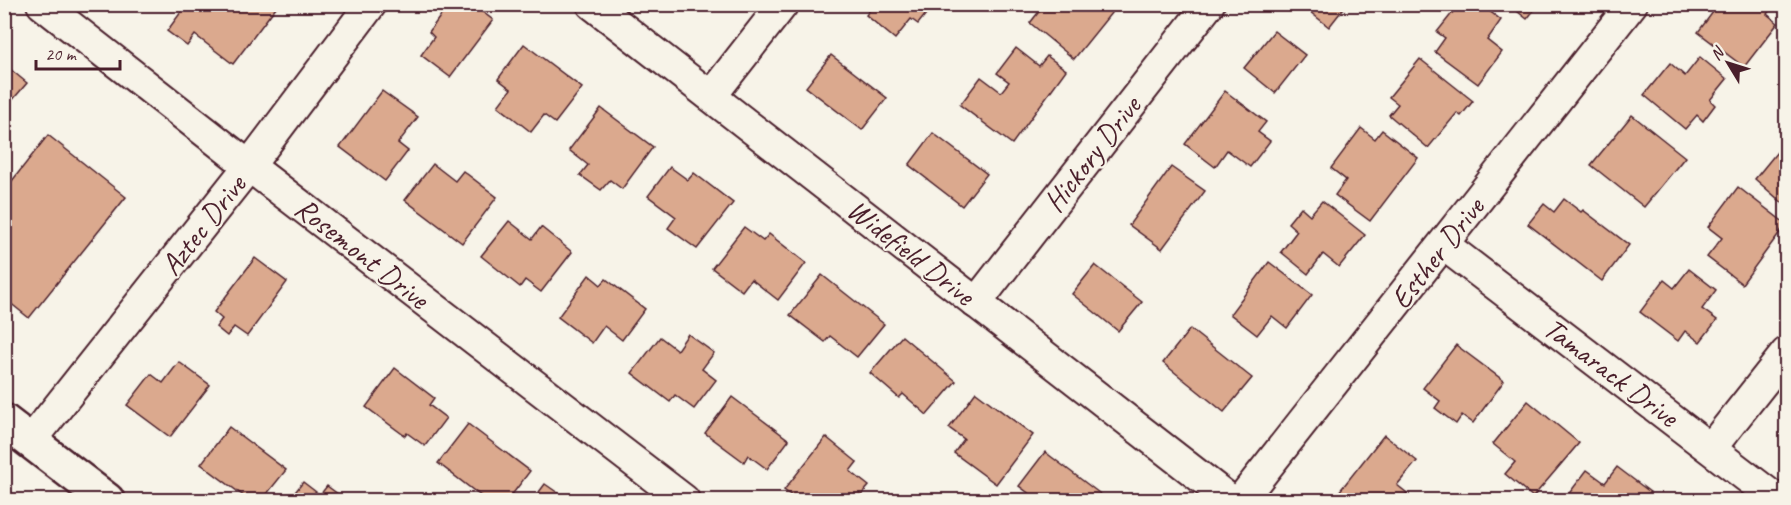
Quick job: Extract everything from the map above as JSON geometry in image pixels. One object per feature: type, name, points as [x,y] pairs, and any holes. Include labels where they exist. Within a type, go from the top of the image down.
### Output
[{"type":"main road","points":[[4,421],[107,501]]},
{"type":"street","name":"Rosemont Drive","points":[[42,4],[684,501]]},
{"type":"street","name":"Aztec Drive","points":[[31,441],[249,166],[371,4]]},
{"type":"street","name":"Widefield Drive","points":[[592,4],[1230,501]]},
{"type":"street","points":[[711,96],[783,4]]},
{"type":"street","name":"Hickory Drive","points":[[976,303],[1209,4]]},
{"type":"street","name":"Esther Drive","points":[[1240,501],[1632,4]]},
{"type":"street","name":"Tamarack Drive","points":[[1444,245],[1778,501]]},
{"type":"street","points":[[1711,448],[1786,352]]},
{"type":"building","points":[[187,4],[273,4],[276,7],[233,64],[195,35],[187,46],[167,31]]},
{"type":"building","points":[[449,4],[472,4],[493,20],[450,77],[421,55],[434,37],[429,32]]},
{"type":"building","points":[[874,4],[934,4],[918,24],[911,19],[895,39],[866,15]]},
{"type":"building","points":[[1045,4],[1112,4],[1116,7],[1074,59],[1030,23]]},
{"type":"building","points":[[1300,4],[1347,4],[1329,27]]},
{"type":"building","points":[[1468,4],[1480,4],[1501,20],[1487,40],[1502,52],[1478,84],[1435,52],[1445,38],[1437,32],[1457,7],[1463,11]]},
{"type":"building","points":[[1508,4],[1539,4],[1527,19]]},
{"type":"building","points":[[1719,4],[1774,4],[1767,14],[1778,23],[1744,67],[1698,32]]},
{"type":"building","points":[[1274,31],[1305,55],[1275,93],[1244,68]]},
{"type":"building","points":[[524,44],[582,88],[555,123],[544,115],[531,132],[498,106],[511,89],[498,79]]},
{"type":"building","points":[[1016,48],[1039,66],[1047,56],[1066,70],[1012,144],[960,105],[981,77],[1001,92],[1009,82],[997,73]]},
{"type":"building","points":[[831,55],[887,98],[862,130],[806,87]]},
{"type":"building","points":[[1700,57],[1727,79],[1710,100],[1715,105],[1703,121],[1697,115],[1685,129],[1644,95],[1670,63],[1685,76]]},
{"type":"building","points":[[1420,59],[1473,101],[1461,116],[1457,113],[1428,148],[1389,115],[1398,104],[1389,97]]},
{"type":"building","points":[[4,64],[27,83],[4,110]]},
{"type":"building","points":[[382,91],[418,117],[398,143],[408,151],[385,181],[340,147]]},
{"type":"building","points":[[1225,91],[1266,122],[1258,132],[1270,141],[1250,167],[1227,150],[1215,167],[1185,144]]},
{"type":"building","points":[[601,108],[653,147],[622,189],[610,180],[601,190],[580,175],[588,165],[569,150]]},
{"type":"building","points":[[1632,115],[1685,157],[1644,207],[1591,165]]},
{"type":"building","points":[[1361,128],[1375,139],[1382,130],[1418,158],[1370,221],[1335,195],[1346,180],[1331,168]]},
{"type":"building","points":[[933,133],[987,174],[962,206],[909,165]]},
{"type":"building","points":[[48,135],[126,197],[29,318],[4,298],[4,191]]},
{"type":"building","points":[[1786,141],[1786,206],[1755,179]]},
{"type":"building","points":[[433,164],[455,181],[463,171],[497,197],[462,243],[405,200]]},
{"type":"building","points":[[670,167],[688,180],[694,173],[733,203],[697,249],[668,228],[676,217],[648,196]]},
{"type":"building","points":[[1171,167],[1205,191],[1162,249],[1129,225]]},
{"type":"building","points":[[1738,187],[1786,224],[1742,284],[1707,257],[1722,238],[1708,227]]},
{"type":"building","points":[[1564,199],[1581,212],[1583,210],[1629,245],[1602,281],[1528,224],[1544,204],[1554,212]]},
{"type":"building","points":[[1322,201],[1365,235],[1339,267],[1323,254],[1308,274],[1281,252],[1297,231],[1288,223],[1301,207],[1310,215]]},
{"type":"building","points":[[509,221],[532,239],[541,227],[572,252],[541,292],[525,280],[520,287],[481,256]]},
{"type":"building","points":[[744,227],[763,241],[769,234],[806,263],[778,300],[751,279],[742,291],[712,268]]},
{"type":"building","points":[[255,258],[287,282],[247,336],[234,327],[227,336],[216,327],[222,319],[214,312]]},
{"type":"building","points":[[1269,262],[1312,295],[1287,328],[1272,316],[1257,335],[1230,314]]},
{"type":"building","points":[[1095,265],[1142,302],[1118,331],[1072,294]]},
{"type":"building","points":[[1689,269],[1716,290],[1702,309],[1717,320],[1700,342],[1685,331],[1678,341],[1640,312],[1664,280],[1674,288]]},
{"type":"building","points":[[589,275],[601,285],[606,279],[645,309],[622,340],[604,326],[592,343],[558,317]]},
{"type":"building","points":[[822,275],[884,324],[857,357],[830,336],[825,342],[790,315]]},
{"type":"building","points":[[1190,329],[1252,378],[1224,412],[1163,363]]},
{"type":"building","points":[[688,334],[714,353],[702,369],[716,380],[694,409],[675,395],[670,402],[632,373],[660,337],[677,350]]},
{"type":"building","points":[[902,336],[956,381],[927,415],[903,394],[899,398],[870,373]]},
{"type":"building","points":[[1456,345],[1504,381],[1473,423],[1462,415],[1456,424],[1435,408],[1440,401],[1423,388]]},
{"type":"building","points":[[179,362],[210,385],[170,437],[127,405],[151,374],[163,383]]},
{"type":"building","points":[[395,368],[434,398],[429,405],[446,418],[425,446],[407,433],[405,436],[366,407]]},
{"type":"building","points":[[976,392],[1033,435],[996,484],[954,453],[964,439],[949,428]]},
{"type":"building","points":[[732,397],[789,440],[767,469],[748,455],[744,462],[705,433]]},
{"type":"building","points":[[1528,401],[1579,443],[1533,497],[1505,474],[1515,462],[1493,444]]},
{"type":"building","points":[[468,424],[530,471],[508,500],[486,500],[438,463]]},
{"type":"building","points":[[229,427],[286,470],[262,500],[249,500],[201,464]]},
{"type":"building","points":[[1384,435],[1417,461],[1397,485],[1407,493],[1402,500],[1340,500],[1335,497]]},
{"type":"building","points":[[826,437],[857,462],[850,471],[869,486],[857,500],[797,500],[784,490]]},
{"type":"building","points":[[1045,452],[1107,500],[1038,500],[1019,486]]},
{"type":"building","points":[[1617,467],[1650,492],[1643,500],[1564,500],[1587,470],[1605,483]]},
{"type":"building","points":[[303,482],[320,495],[327,486],[346,500],[289,500]]},
{"type":"building","points":[[545,484],[568,500],[533,500]]}]
